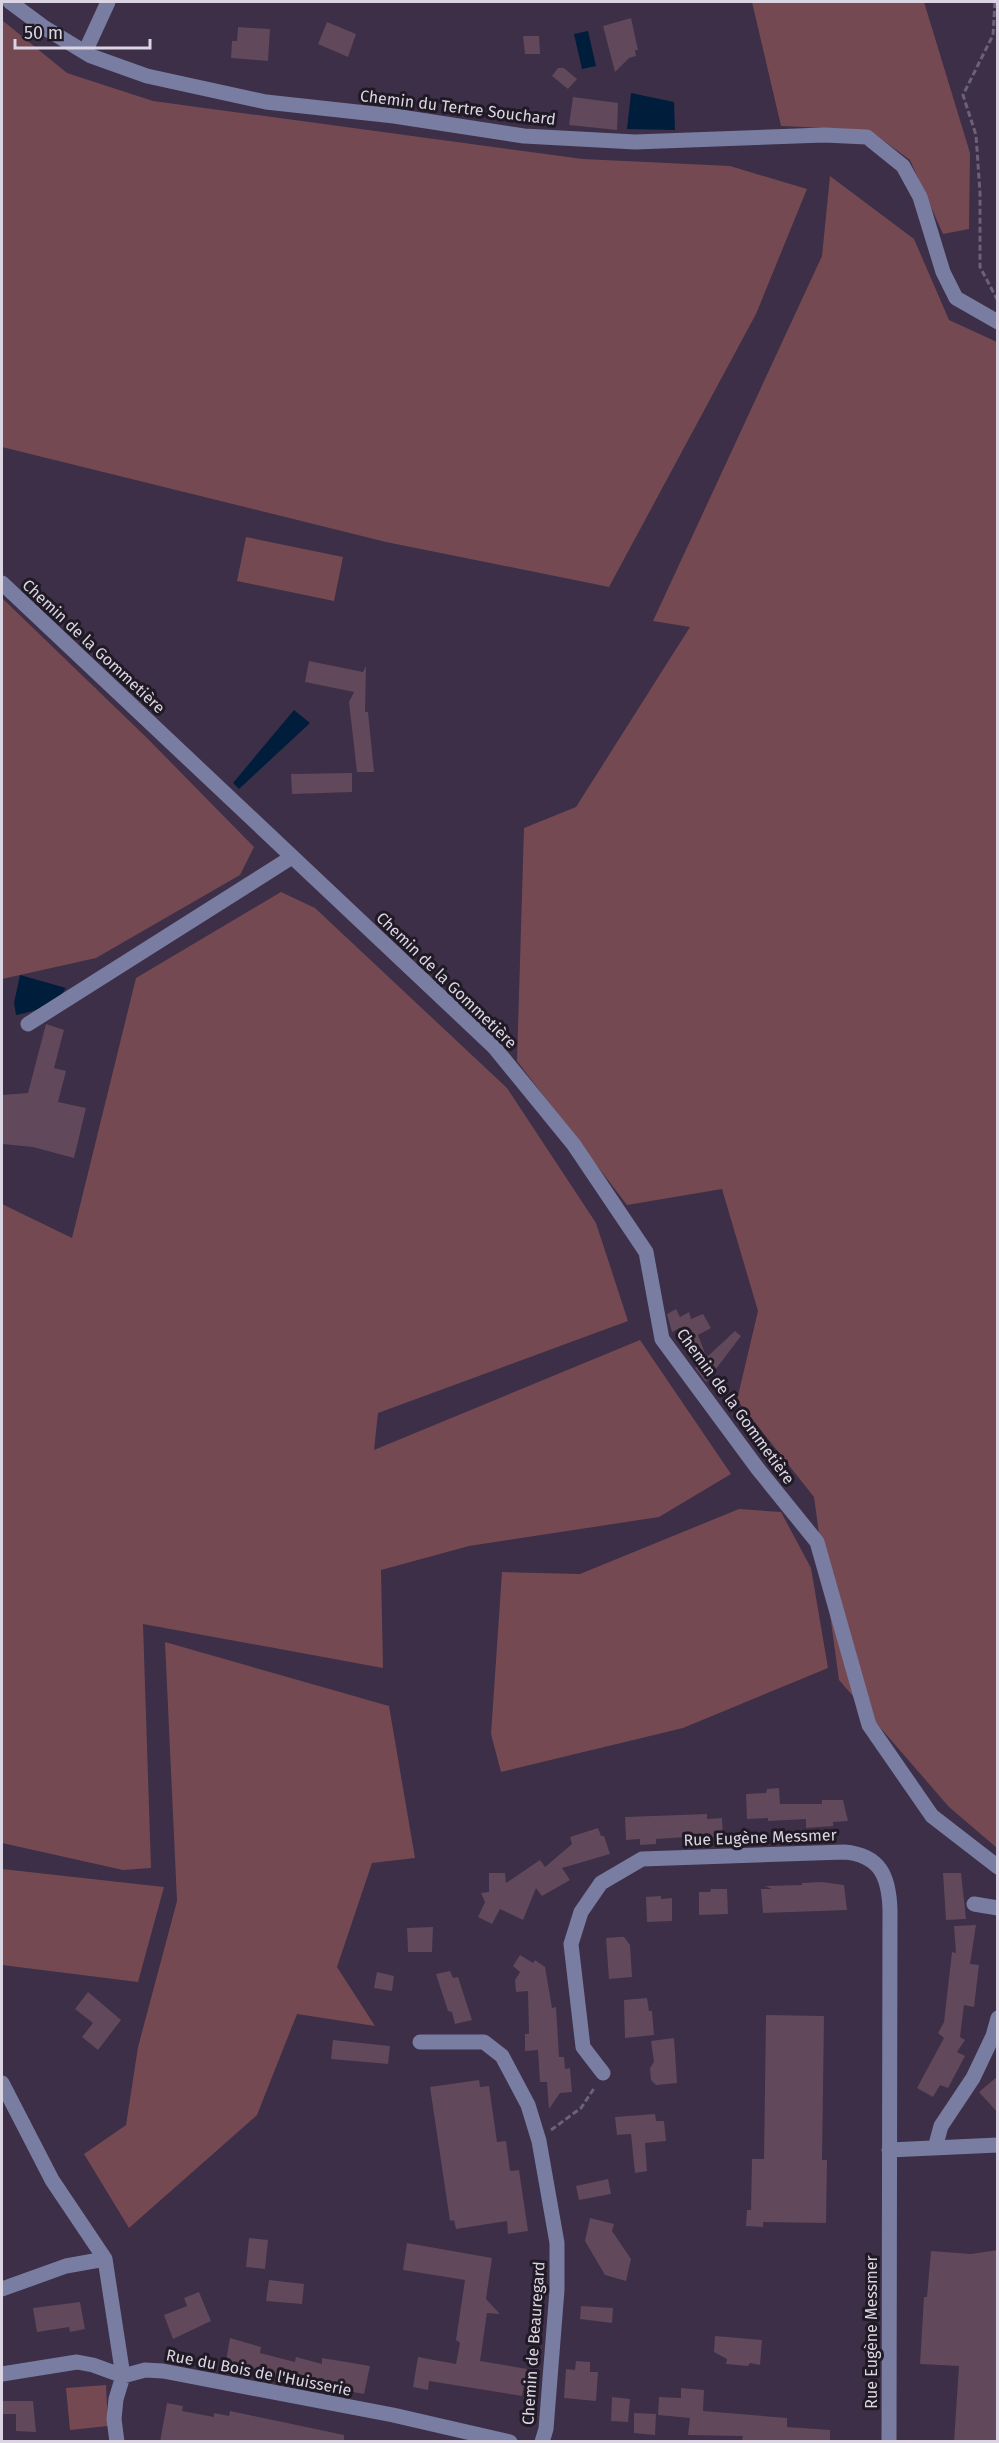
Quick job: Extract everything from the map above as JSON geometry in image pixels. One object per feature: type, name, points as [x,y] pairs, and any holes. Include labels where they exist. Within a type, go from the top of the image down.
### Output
[{"type":"street","name":"Chemin du Tertre Souchard","points":[[10,2],[45,28],[85,52],[147,76],[266,102],[394,116],[524,136],[635,142],[824,135],[867,137],[903,166],[920,197],[943,272],[956,298],[998,322]]},
{"type":"street","points":[[85,52],[108,2]]},
{"type":"street","name":"Chemin de la Gommetière","points":[[2,584],[494,1047],[574,1145],[646,1252],[662,1339],[758,1469],[817,1542],[869,1725],[932,1816],[998,1867]]},
{"type":"street","points":[[28,1024],[292,856]]},
{"type":"street","name":"Rue Eugène Messmer","points":[[603,2073],[583,2048],[571,1944],[581,1912],[600,1883],[642,1859],[857,1853],[874,1863],[882,1872],[890,1891],[889,2442]]},
{"type":"street","points":[[974,1904],[998,1908]]},
{"type":"street","points":[[935,2148],[941,2126],[973,2078],[995,2036],[998,2018]]},
{"type":"street","name":"Chemin de Beauregard","points":[[420,2042],[484,2042],[502,2056],[528,2105],[539,2141],[557,2243],[557,2290],[546,2429],[542,2442]]},
{"type":"street","points":[[2,2083],[52,2180],[105,2259],[123,2376],[116,2399],[114,2419],[117,2442]]},
{"type":"street","points":[[889,2150],[998,2145]]},
{"type":"street","points":[[2,2289],[66,2266],[105,2259]]},
{"type":"street","points":[[2,2374],[77,2362],[123,2376]]},
{"type":"street","name":"Rue du Bois de l'Huisserie","points":[[123,2376],[145,2370],[163,2371],[436,2433],[510,2442]]},
{"type":"path","points":[[995,2],[993,34],[963,95],[976,135],[980,193],[980,267],[998,301]]},
{"type":"path","points":[[539,2141],[560,2122],[581,2108],[603,2073]]},
{"type":"shaded area","points":[[752,2],[924,2],[970,153],[969,229],[943,234],[910,160],[869,130],[781,126]]},
{"type":"shaded area","points":[[2,20],[67,73],[153,101],[583,159],[730,166],[807,189],[756,314],[609,587],[386,542],[2,447]]},
{"type":"shaded area","points":[[830,176],[914,239],[949,320],[997,342],[997,1848],[949,1807],[839,1680],[814,1497],[737,1400],[758,1311],[722,1189],[627,1205],[517,1061],[524,828],[576,807],[690,627],[653,621],[822,256]]},
{"type":"shaded area","points":[[246,537],[343,557],[334,601],[237,581]]},
{"type":"shaded area","points":[[2,598],[147,738],[254,847],[240,875],[96,958],[2,979]]},
{"type":"shaded area","points":[[281,892],[315,908],[507,1088],[596,1223],[628,1321],[378,1413],[374,1450],[640,1340],[731,1474],[659,1517],[469,1546],[381,1570],[383,1668],[143,1624],[151,1868],[123,1870],[2,1843],[2,1204],[72,1238],[136,978]]},
{"type":"shaded area","points":[[739,1509],[781,1512],[811,1568],[828,1668],[683,1728],[501,1772],[491,1734],[502,1572],[580,1574]]},
{"type":"shaded area","points":[[165,1642],[389,1706],[415,1858],[372,1863],[337,1967],[375,2026],[297,2014],[257,2115],[129,2228],[84,2154],[126,2125],[138,2047],[177,1901]]},
{"type":"shaded area","points":[[2,1869],[164,1887],[138,1982],[2,1965]]},
{"type":"shaded area","points":[[106,2385],[108,2426],[70,2430],[66,2388]]},
{"type":"water","points":[[588,31],[596,66],[582,69],[574,34]]},
{"type":"water","points":[[631,93],[674,102],[675,130],[627,129]]},
{"type":"water","points":[[294,710],[310,723],[239,789],[233,783]]},
{"type":"water","points":[[20,975],[66,988],[50,1003],[16,1015],[14,1003]]},
{"type":"building","points":[[631,18],[638,50],[635,50],[636,56],[629,58],[615,72],[603,26]]},
{"type":"building","points":[[327,22],[356,34],[348,57],[318,44]]},
{"type":"building","points":[[238,27],[270,29],[268,61],[231,58],[232,41],[237,41]]},
{"type":"building","points":[[523,36],[539,36],[540,54],[525,54]]},
{"type":"building","points":[[558,68],[564,68],[577,79],[568,89],[552,76]]},
{"type":"building","points":[[573,97],[618,103],[617,130],[569,125]]},
{"type":"building","points":[[309,661],[363,672],[366,666],[365,712],[368,712],[374,772],[357,772],[349,702],[354,692],[305,682]]},
{"type":"building","points":[[352,773],[352,792],[292,794],[291,774]]},
{"type":"building","points":[[46,1024],[64,1030],[54,1068],[66,1071],[58,1102],[86,1108],[74,1158],[33,1147],[2,1144],[2,1095],[28,1093]]},
{"type":"building","points":[[676,1309],[680,1317],[689,1312],[691,1319],[703,1314],[711,1328],[698,1335],[706,1356],[696,1361],[680,1328],[672,1332],[667,1314]]},
{"type":"building","points":[[735,1331],[741,1336],[706,1382],[695,1368]]},
{"type":"building","points":[[779,1788],[780,1804],[822,1804],[822,1800],[843,1800],[848,1821],[833,1822],[833,1826],[806,1828],[806,1819],[768,1821],[768,1818],[747,1819],[746,1794],[766,1793],[767,1789]]},
{"type":"building","points":[[707,1814],[707,1819],[722,1818],[723,1837],[697,1837],[693,1847],[686,1848],[686,1837],[656,1839],[656,1844],[640,1845],[640,1839],[626,1840],[625,1817]]},
{"type":"building","points":[[598,1828],[601,1836],[604,1836],[610,1854],[562,1868],[570,1880],[542,1896],[536,1888],[523,1920],[500,1909],[492,1924],[478,1917],[485,1902],[481,1893],[489,1892],[489,1873],[505,1873],[506,1883],[540,1860],[545,1867],[572,1844],[570,1837]]},
{"type":"building","points":[[943,1873],[961,1873],[966,1919],[946,1920]]},
{"type":"building","points":[[822,1882],[844,1885],[847,1910],[763,1913],[761,1889],[772,1889],[765,1886]]},
{"type":"building","points":[[711,1889],[727,1889],[728,1914],[699,1915],[699,1892],[710,1892]]},
{"type":"building","points":[[661,1896],[661,1899],[672,1898],[672,1921],[647,1922],[646,1897]]},
{"type":"building","points":[[976,1925],[970,1964],[979,1965],[974,2007],[964,2005],[960,2037],[965,2040],[957,2052],[965,2056],[948,2088],[940,2085],[933,2097],[917,2088],[944,2038],[938,2033],[944,2022],[952,1952],[956,1953],[954,1926]]},
{"type":"building","points":[[433,1927],[432,1952],[408,1952],[407,1928]]},
{"type":"building","points":[[624,1937],[630,1945],[632,1977],[609,1979],[606,1938]]},
{"type":"building","points":[[520,1955],[533,1963],[535,1960],[545,1967],[552,2008],[556,2007],[559,2057],[564,2057],[565,2069],[570,2068],[572,2092],[560,2093],[549,2109],[547,2082],[540,2082],[538,2050],[525,2051],[525,2034],[529,2034],[528,1991],[516,1992],[515,1980],[520,1972],[513,1966]]},
{"type":"building","points":[[450,1971],[453,1978],[458,1977],[472,2020],[455,2024],[452,2012],[448,2011],[436,1974]]},
{"type":"building","points":[[377,1972],[394,1976],[392,1991],[374,1988]]},
{"type":"building","points":[[88,1992],[121,2020],[98,2050],[82,2037],[93,2023],[75,2009]]},
{"type":"building","points":[[647,1998],[649,2011],[652,2011],[654,2035],[625,2038],[624,2000]]},
{"type":"building","points":[[766,2015],[824,2016],[822,2160],[827,2160],[826,2223],[763,2222],[763,2227],[746,2226],[747,2210],[751,2210],[752,2159],[764,2159]]},
{"type":"building","points":[[674,2038],[677,2083],[656,2085],[651,2080],[650,2068],[654,2062],[651,2041]]},
{"type":"building","points":[[333,2040],[390,2046],[388,2064],[331,2059]]},
{"type":"building","points":[[998,2076],[998,2113],[979,2092]]},
{"type":"building","points":[[479,2080],[480,2087],[489,2086],[497,2142],[506,2141],[510,2171],[519,2170],[528,2231],[508,2234],[507,2221],[456,2229],[454,2220],[450,2221],[430,2087]]},
{"type":"building","points":[[655,2114],[656,2121],[664,2121],[666,2141],[645,2143],[647,2171],[635,2173],[631,2134],[617,2135],[615,2117]]},
{"type":"building","points":[[608,2179],[611,2194],[579,2200],[576,2186]]},
{"type":"building","points":[[590,2218],[614,2224],[612,2231],[631,2259],[626,2281],[605,2275],[585,2241]]},
{"type":"building","points":[[249,2238],[268,2240],[265,2269],[246,2267]]},
{"type":"building","points":[[407,2243],[492,2258],[486,2299],[500,2314],[487,2313],[480,2361],[527,2369],[522,2396],[429,2381],[428,2390],[413,2387],[418,2357],[456,2364],[460,2343],[456,2340],[465,2280],[403,2270]]},
{"type":"building","points":[[998,2250],[998,2442],[954,2442],[959,2366],[920,2364],[924,2297],[927,2297],[931,2251],[971,2254]]},
{"type":"building","points":[[269,2280],[304,2284],[302,2304],[266,2301]]},
{"type":"building","points":[[199,2292],[211,2321],[173,2339],[164,2315],[187,2306],[184,2298]]},
{"type":"building","points":[[80,2302],[85,2329],[70,2332],[69,2327],[37,2332],[33,2308]]},
{"type":"building","points":[[581,2306],[613,2308],[612,2323],[580,2319]]},
{"type":"building","points":[[715,2336],[762,2340],[760,2365],[726,2364],[727,2359],[714,2352]]},
{"type":"building","points":[[230,2338],[261,2347],[260,2353],[295,2362],[296,2357],[322,2364],[322,2358],[370,2366],[364,2394],[273,2377],[274,2374],[226,2361]]},
{"type":"building","points":[[576,2361],[590,2362],[590,2372],[598,2372],[596,2401],[564,2398],[566,2369],[575,2370]]},
{"type":"building","points":[[681,2388],[704,2390],[703,2411],[787,2418],[787,2427],[830,2430],[830,2442],[763,2442],[742,2440],[743,2436],[688,2435],[690,2418],[658,2415],[659,2397],[681,2398]]},
{"type":"building","points":[[612,2397],[630,2399],[628,2422],[611,2421]]},
{"type":"building","points":[[2,2401],[33,2401],[36,2432],[16,2431],[16,2414],[2,2414]]},
{"type":"building","points":[[167,2403],[183,2406],[182,2411],[214,2417],[214,2413],[229,2416],[230,2411],[344,2435],[344,2442],[160,2442]]},
{"type":"building","points":[[634,2413],[656,2414],[655,2435],[634,2433]]}]
